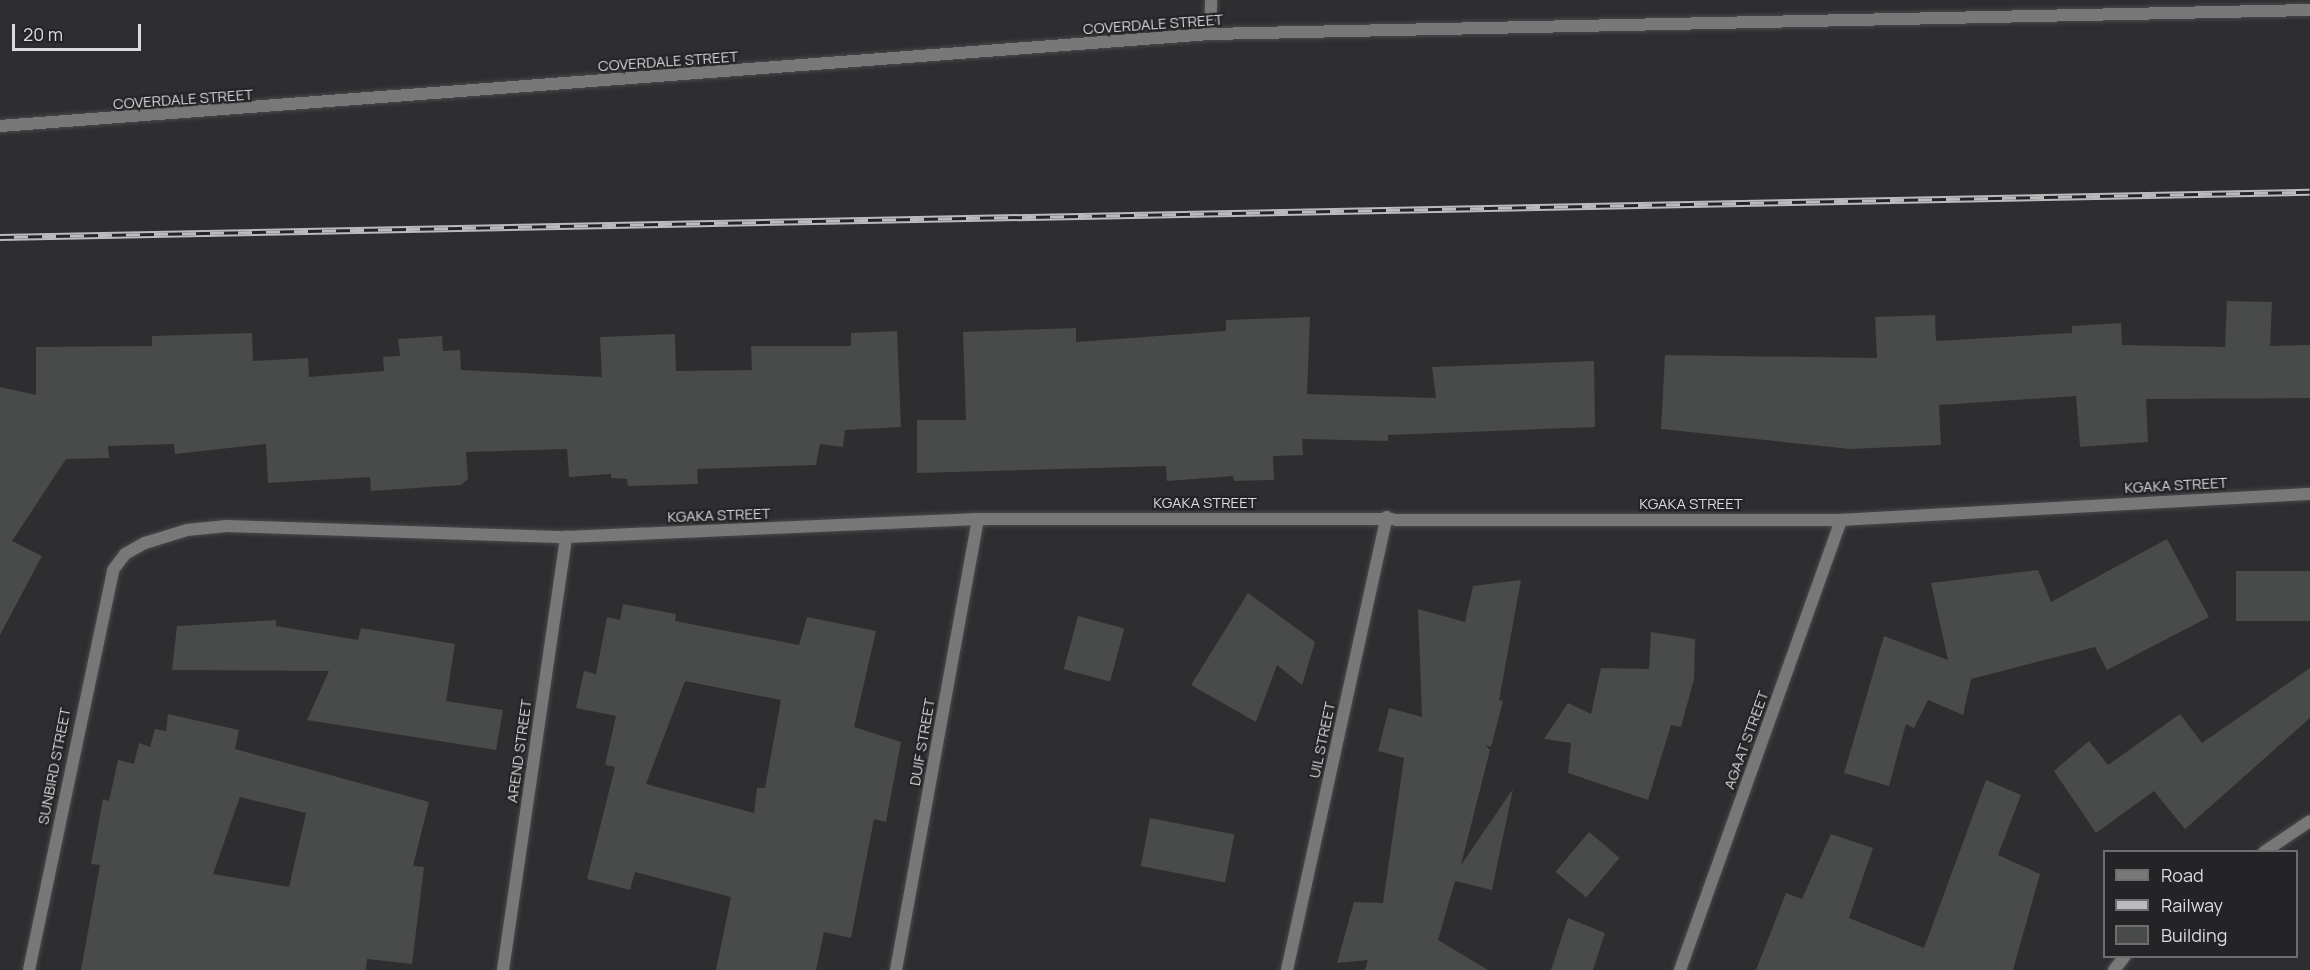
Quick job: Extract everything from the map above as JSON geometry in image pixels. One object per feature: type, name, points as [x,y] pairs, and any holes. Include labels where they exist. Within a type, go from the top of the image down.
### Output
[{"type":"street","points":[[1210,34],[1211,0]]},
{"type":"street","name":"COVERDALE STREET","points":[[0,126],[1210,34],[2310,10]]},
{"type":"street","name":"KGAKA STREET","points":[[113,570],[125,554],[163,535],[227,526],[566,537],[978,519],[1841,520],[2310,494]]},
{"type":"street","name":"UIL STREET","points":[[1287,970],[1387,518]]},
{"type":"street","name":"DUIF STREET","points":[[896,970],[978,519]]},
{"type":"street","name":"AGAAT STREET","points":[[1680,970],[1841,520]]},
{"type":"street","name":"AREND STREET","points":[[503,970],[566,537]]},
{"type":"street","name":"SUNBIRD STREET","points":[[28,970],[113,570]]},
{"type":"street","points":[[2267,850],[2310,821]]},
{"type":"street","points":[[2114,970],[2124,958]]},
{"type":"building","points":[[2227,301],[2272,302],[2270,346],[2310,345],[2310,398],[2146,399],[2148,442],[2080,447],[2076,396],[1939,405],[1941,445],[1850,449],[1661,429],[1665,355],[1877,358],[1875,317],[1935,315],[1936,341],[2072,333],[2072,326],[2121,323],[2122,345],[2225,347]]},
{"type":"building","points":[[1310,317],[1307,394],[1436,398],[1432,367],[1594,361],[1595,427],[1388,435],[1388,441],[1302,439],[1303,455],[1273,456],[1274,480],[1234,481],[1233,476],[1167,481],[1166,466],[917,473],[917,420],[966,420],[963,332],[1076,328],[1076,342],[1226,331],[1226,320]]},
{"type":"building","points":[[897,331],[901,427],[845,430],[843,447],[820,444],[816,465],[697,469],[698,484],[628,486],[627,479],[611,478],[611,474],[569,477],[567,449],[466,452],[468,479],[461,485],[371,491],[370,477],[268,483],[266,444],[175,454],[174,444],[108,446],[109,458],[66,459],[12,541],[42,556],[0,635],[0,387],[36,395],[36,347],[152,346],[152,336],[252,333],[253,361],[308,358],[309,377],[384,371],[383,357],[400,356],[398,339],[442,336],[443,351],[460,350],[461,370],[602,377],[600,337],[675,334],[676,371],[752,370],[751,346],[851,346],[851,333]]},
{"type":"building","points":[[2167,539],[2209,617],[2107,670],[2095,647],[1971,679],[1963,715],[1928,700],[1914,728],[1906,724],[1889,786],[1844,773],[1884,636],[1948,660],[1931,583],[2038,570],[2051,602]]},
{"type":"building","points":[[2236,571],[2310,571],[2310,621],[2236,621]]},
{"type":"building","points":[[1521,580],[1499,700],[1503,701],[1491,747],[1485,745],[1490,750],[1461,865],[1513,789],[1492,890],[1455,881],[1438,940],[1488,970],[1365,970],[1368,960],[1337,963],[1354,902],[1383,903],[1404,758],[1378,751],[1389,708],[1422,717],[1418,609],[1465,622],[1473,586]]},
{"type":"building","points":[[1248,593],[1315,642],[1302,685],[1277,665],[1256,722],[1191,685]]},
{"type":"building","points":[[623,604],[676,614],[675,621],[799,645],[807,617],[876,631],[854,727],[901,742],[886,822],[874,819],[851,938],[824,932],[816,970],[716,970],[731,897],[635,872],[630,890],[587,879],[615,767],[605,765],[616,716],[576,708],[584,671],[596,674],[607,617],[620,620]],"holes":[[[685,681],[781,700],[765,788],[757,788],[754,813],[646,784]]]},
{"type":"building","points":[[1078,616],[1124,628],[1110,682],[1064,669]]},
{"type":"building","points":[[276,620],[276,626],[358,640],[361,628],[455,644],[446,701],[503,710],[496,750],[307,720],[329,671],[172,670],[177,626]]},
{"type":"building","points":[[1651,632],[1695,639],[1694,679],[1681,727],[1671,725],[1648,800],[1568,773],[1571,743],[1544,739],[1568,703],[1591,714],[1601,668],[1649,669]]},
{"type":"building","points":[[2310,668],[2310,718],[2185,829],[2154,791],[2096,833],[2054,771],[2089,741],[2108,765],[2180,714],[2202,743]]},
{"type":"building","points":[[168,714],[239,730],[235,749],[429,802],[413,866],[424,867],[412,964],[367,959],[366,970],[81,970],[100,865],[91,864],[103,799],[109,801],[118,760],[134,764],[139,743],[150,747],[155,729],[166,731]],"holes":[[[240,797],[306,813],[289,887],[213,874]]]},
{"type":"building","points":[[1986,780],[2021,795],[1998,855],[2040,874],[2013,970],[1756,970],[1786,893],[1802,899],[1831,834],[1873,848],[1849,918],[1924,948]]},
{"type":"building","points":[[1150,818],[1234,834],[1225,883],[1141,866]]},
{"type":"building","points":[[1589,832],[1620,858],[1586,898],[1556,872]]},
{"type":"building","points":[[1568,918],[1605,933],[1593,970],[1551,970]]},
{"type":"railway","points":[[0,237],[2310,192]]}]
